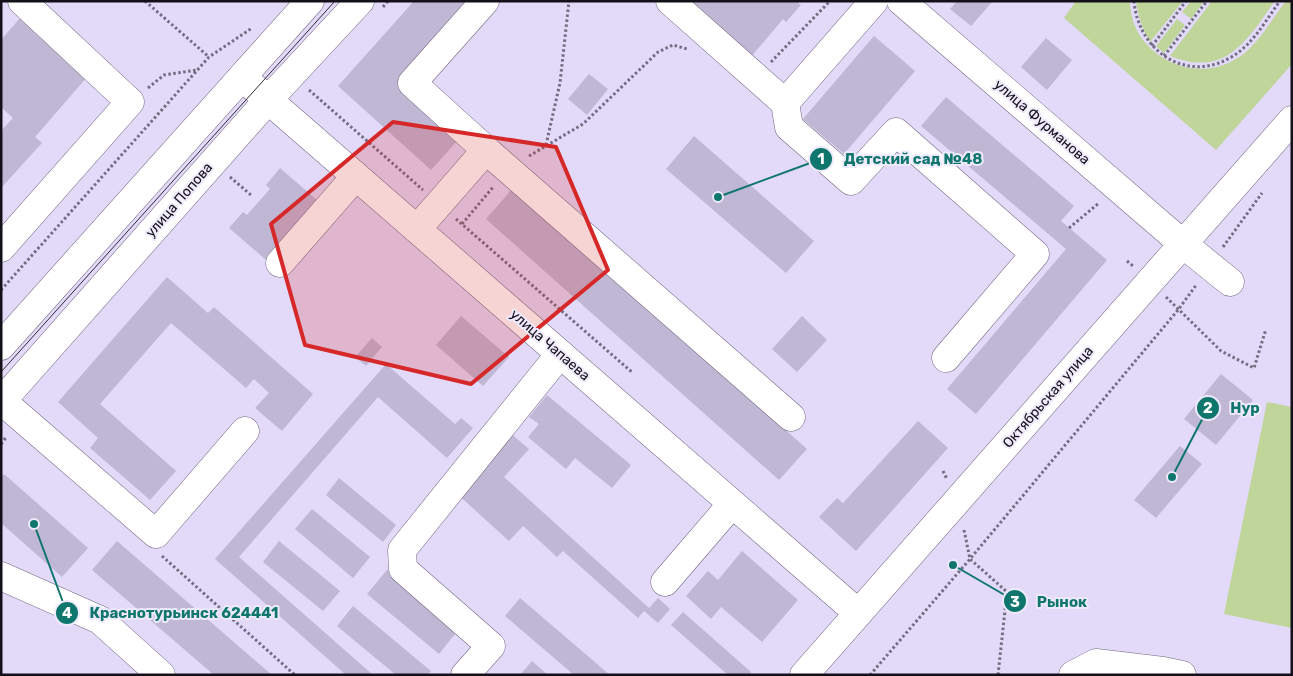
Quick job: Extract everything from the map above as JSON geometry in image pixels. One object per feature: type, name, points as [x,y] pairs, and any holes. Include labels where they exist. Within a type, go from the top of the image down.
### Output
[{"type":"street","points":[[1,248],[130,102],[22,1]]},
{"type":"street","points":[[1,346],[310,1]]},
{"type":"street","name":"улица Попова","points":[[2,402],[268,100],[360,1]]},
{"type":"street","points":[[485,1],[412,83],[790,417]]},
{"type":"street","points":[[670,1],[785,103],[789,127],[851,181],[896,132],[1035,254],[946,358]]},
{"type":"street","points":[[785,103],[874,1]]},
{"type":"street","name":"улица Фурманова","points":[[901,1],[1220,274]]},
{"type":"street","name":"улица Чапаева","points":[[242,78],[858,613]]},
{"type":"street","name":"Октябрьская улица","points":[[804,675],[1292,120]]},
{"type":"street","points":[[417,229],[486,150]]},
{"type":"street","points":[[280,263],[356,176]]},
{"type":"street","points":[[465,675],[491,646],[403,569],[402,550],[560,354]]},
{"type":"street","points":[[2,402],[156,534],[245,431]]},
{"type":"street","points":[[665,582],[732,504]]},
{"type":"street","points":[[1,576],[100,620],[161,675]]},
{"type":"street","points":[[1073,675],[1096,663],[1182,675]]},
{"type":"path","points":[[145,1],[209,57]]},
{"type":"path","points":[[569,1],[560,82],[546,146],[584,124],[658,52],[673,45],[692,50]]},
{"type":"path","points":[[740,64],[765,68],[830,1]]},
{"type":"path","points":[[1134,1],[1135,15],[1140,28],[1152,46],[1164,56],[1179,63],[1192,66],[1206,66],[1219,63],[1243,49],[1280,1]]},
{"type":"path","points":[[1152,46],[1186,1]]},
{"type":"path","points":[[1164,56],[1206,1]]},
{"type":"path","points":[[1,290],[209,57],[252,28],[258,21]]},
{"type":"path","points":[[164,75],[197,70]]},
{"type":"path","points":[[309,89],[633,373]]},
{"type":"path","points":[[224,172],[251,195]]},
{"type":"path","points":[[870,675],[970,559],[1178,310],[1220,274],[1266,188]]},
{"type":"path","points":[[1070,228],[1102,201]]},
{"type":"path","points":[[1127,261],[1151,280],[1178,310],[1221,351],[1254,368],[1266,329]]},
{"type":"path","points":[[943,471],[958,500],[970,559],[1008,592],[998,675]]},
{"type":"path","points":[[156,534],[148,544],[295,675]]},
{"type":"highlighted area","points":[[393,122],[556,147],[608,270],[471,384],[305,345],[271,224]]},
{"type":"green space","points":[[1076,1],[1130,1],[1133,20],[1140,36],[1152,50],[1166,60],[1183,66],[1201,69],[1219,66],[1244,54],[1251,48],[1286,1],[1292,1],[1292,64],[1216,150],[1064,18]]},
{"type":"green space","points":[[1136,1],[1183,1],[1150,42],[1141,22]]},
{"type":"green space","points":[[1191,1],[1204,1],[1191,19],[1182,12]]},
{"type":"green space","points":[[1212,1],[1275,1],[1244,42],[1233,52],[1220,59],[1206,62],[1189,62],[1170,56]]},
{"type":"green space","points":[[1177,19],[1185,25],[1164,53],[1156,46]]},
{"type":"green space","points":[[1267,402],[1292,407],[1292,628],[1224,614]]},
{"type":"building","points":[[414,1],[472,1],[398,84],[459,139],[431,170],[338,86]]},
{"type":"building","points":[[687,1],[799,1],[798,3],[801,5],[786,22],[783,19],[751,57]]},
{"type":"building","points":[[957,1],[992,2],[971,26],[950,9]]},
{"type":"building","points":[[27,10],[94,69],[35,137],[42,143],[1,188],[1,131],[13,118],[1,107],[1,40]]},
{"type":"building","points":[[874,36],[915,71],[844,154],[803,119]]},
{"type":"building","points":[[1046,38],[1072,60],[1047,90],[1021,67]]},
{"type":"building","points":[[589,74],[608,89],[587,115],[568,99]]},
{"type":"building","points":[[946,97],[1074,206],[1061,221],[1107,260],[976,414],[947,389],[1066,249],[921,126]]},
{"type":"building","points":[[694,136],[814,241],[786,273],[666,169]]},
{"type":"building","points":[[280,168],[317,200],[266,260],[229,228],[243,212],[247,215],[270,189],[266,185]]},
{"type":"building","points":[[513,188],[807,449],[779,480],[486,219]]},
{"type":"building","points":[[167,277],[208,313],[214,307],[313,394],[282,431],[255,408],[269,393],[254,379],[246,388],[171,323],[100,404],[176,471],[150,500],[90,448],[98,438],[58,402]]},
{"type":"building","points":[[461,316],[509,357],[483,386],[436,345]]},
{"type":"building","points":[[802,316],[827,340],[797,372],[772,349]]},
{"type":"building","points":[[372,338],[382,347],[366,366],[355,357]]},
{"type":"building","points":[[386,364],[455,424],[461,418],[473,428],[447,458],[378,397],[239,557],[373,675],[346,675],[215,559]]},
{"type":"building","points":[[1221,374],[1253,400],[1216,445],[1184,419]]},
{"type":"building","points":[[547,395],[631,465],[612,488],[575,458],[566,469],[528,437],[539,424],[529,417]]},
{"type":"building","points":[[918,421],[948,448],[856,551],[819,517],[837,498],[843,503]]},
{"type":"building","points":[[509,432],[529,449],[504,477],[649,608],[658,598],[670,609],[658,623],[644,611],[638,618],[563,551],[557,557],[523,526],[509,541],[455,492]]},
{"type":"building","points":[[1180,446],[1202,464],[1156,518],[1134,500]]},
{"type":"building","points":[[4,474],[88,548],[62,577],[1,523],[1,477]]},
{"type":"building","points":[[339,478],[396,525],[383,542],[326,495]]},
{"type":"building","points":[[312,509],[370,557],[353,578],[295,529]]},
{"type":"building","points":[[117,541],[272,675],[214,675],[92,570]]},
{"type":"building","points":[[279,541],[340,591],[323,611],[263,562]]},
{"type":"building","points":[[742,551],[798,600],[762,642],[721,607],[711,619],[686,596],[708,571],[718,580]]},
{"type":"building","points":[[387,570],[459,629],[439,654],[367,594]]},
{"type":"building","points":[[520,598],[610,675],[574,675],[505,616]]},
{"type":"building","points":[[353,606],[431,671],[427,675],[396,675],[337,626]]},
{"type":"building","points":[[683,612],[751,672],[749,675],[728,675],[671,625]]},
{"type":"building","points":[[532,661],[548,675],[520,675]]},
{"type":"tram line","points":[[1,372],[335,1]]},
{"type":"place","name":"Детский сад №48","points":[[718,197]]},
{"type":"place","name":"Нур","points":[[1172,477]]},
{"type":"place","name":"Краснотурьинск 624441","points":[[34,524]]},
{"type":"place","name":"Рынок","points":[[953,565]]}]
